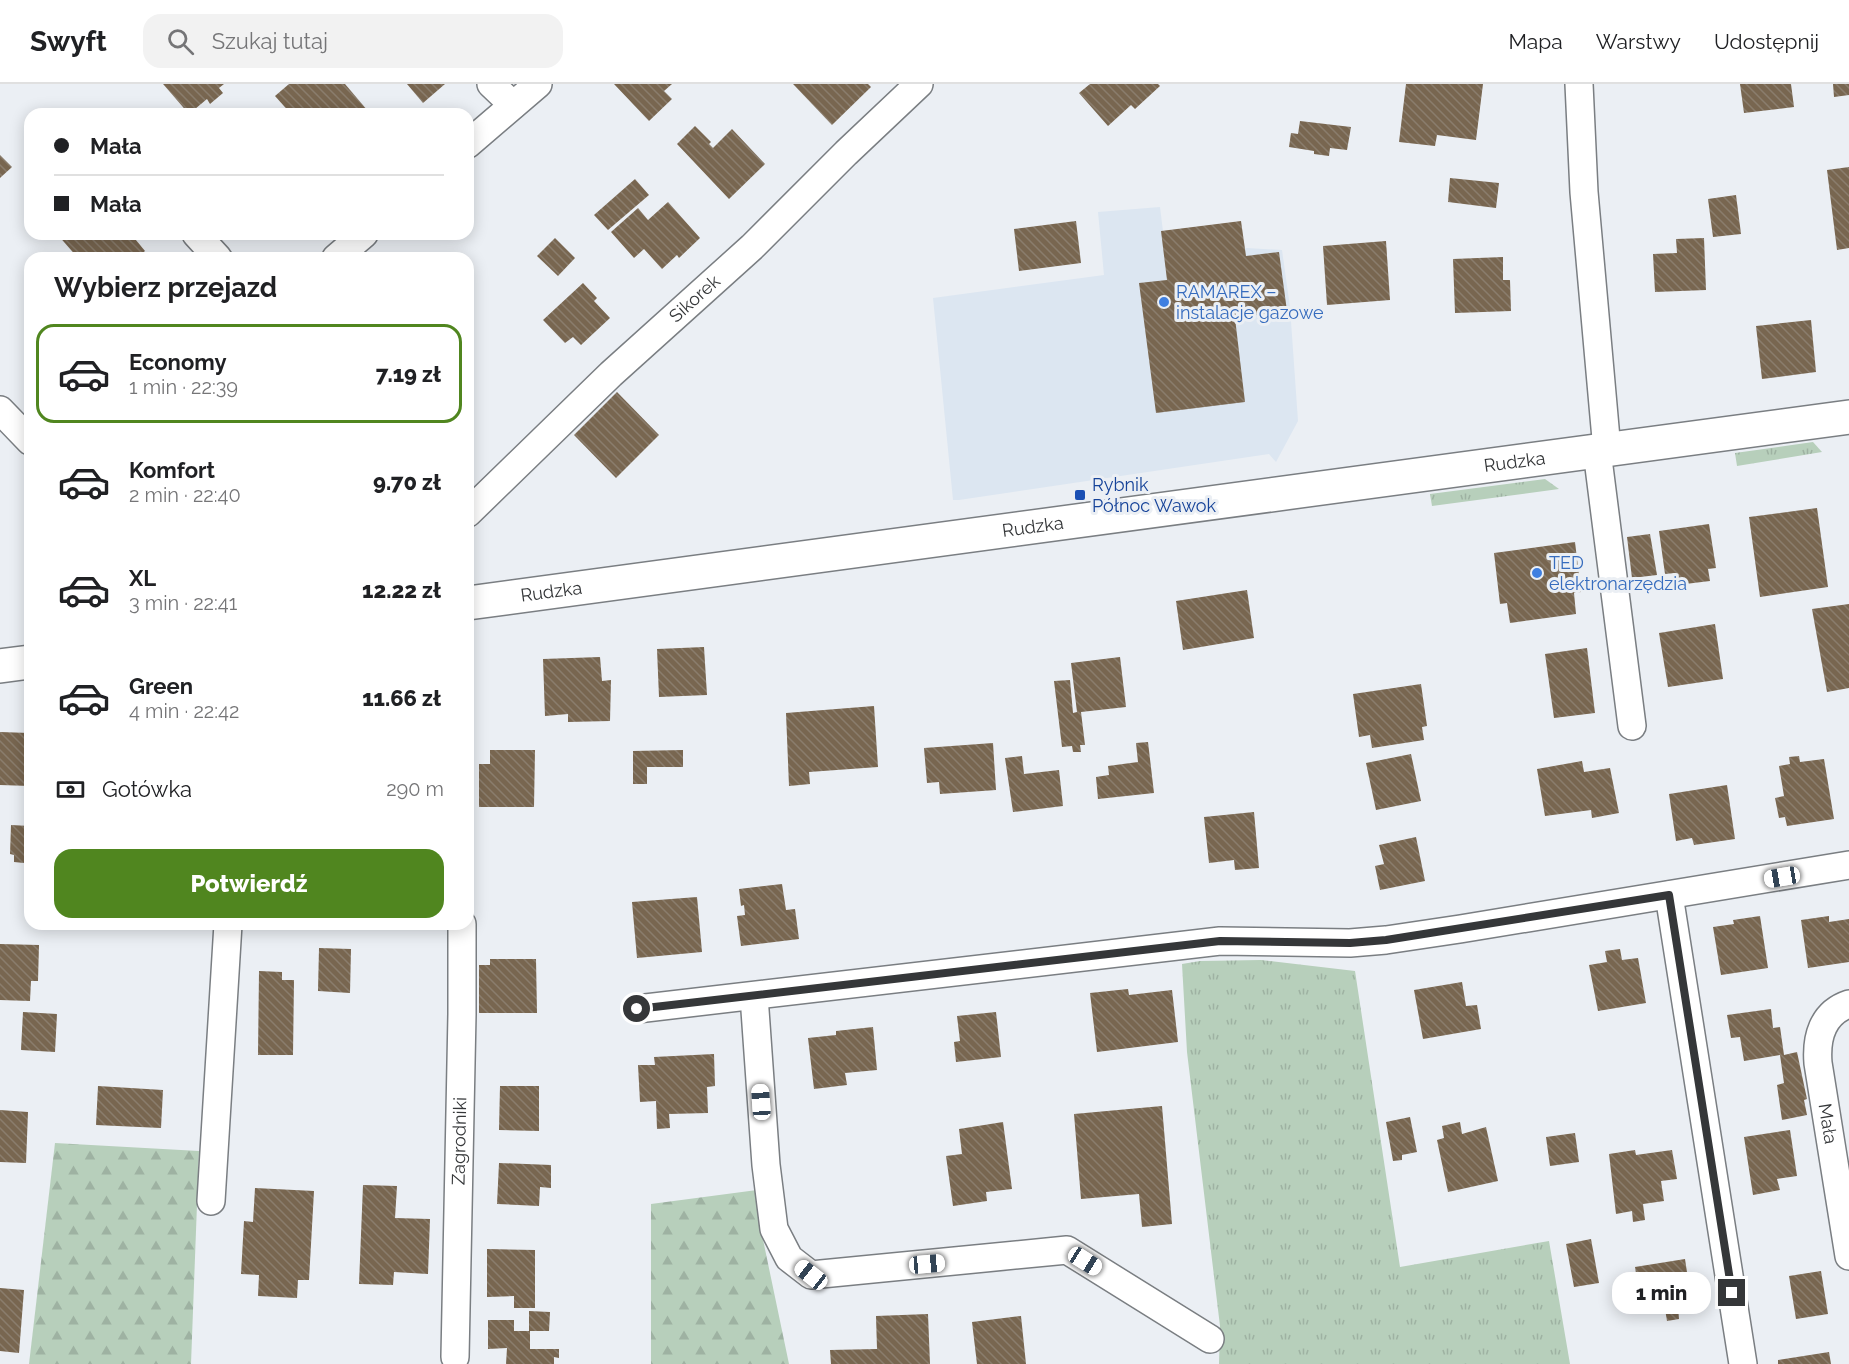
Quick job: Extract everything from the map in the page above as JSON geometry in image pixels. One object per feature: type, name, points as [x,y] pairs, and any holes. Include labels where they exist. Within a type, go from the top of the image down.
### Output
[{"type":"main road","name":"Rudzka","points":[[474,602],[1849,417]]},
{"type":"main road","points":[[0,666],[24,663]]},
{"type":"street","points":[[491,84],[513,105]]},
{"type":"street","points":[[474,139],[538,84]]},
{"type":"street","name":"Sikorek","points":[[474,507],[610,374],[752,247],[919,84]]},
{"type":"street","points":[[1579,84],[1602,451],[1632,726]]},
{"type":"street","points":[[202,240],[212,252]]},
{"type":"street","points":[[343,252],[357,240]]},
{"type":"street","points":[[0,410],[24,435]]},
{"type":"street","points":[[637,1009],[1220,941],[1350,943],[1386,940],[1849,865]]},
{"type":"street","points":[[1669,895],[1743,1364]]},
{"type":"street","points":[[211,1201],[228,930]]},
{"type":"street","name":"Zagrodniki","points":[[454,1357],[462,930]]},
{"type":"street","points":[[754,996],[765,1165],[774,1229],[789,1258],[811,1275],[1067,1250],[1210,1339]]},
{"type":"street","name":"Mała","points":[[1849,1005],[1839,1008],[1826,1022],[1819,1034],[1817,1049],[1849,1256]]},
{"type":"shaded area","points":[[1160,207],[1167,264],[1247,248],[1282,250],[1290,307],[1298,421],[1276,462],[1269,454],[953,500],[933,298],[1104,275],[1098,212]]},
{"type":"green space","points":[[1813,442],[1822,452],[1737,466],[1735,453]]},
{"type":"green space","points":[[1545,479],[1559,489],[1432,506],[1430,494]]},
{"type":"green space","points":[[1261,960],[1355,971],[1400,1267],[1549,1241],[1570,1364],[1219,1364],[1220,1326],[1187,1052],[1182,964],[1200,961]]},
{"type":"green space","points":[[55,1143],[199,1151],[191,1364],[29,1364]]},
{"type":"green space","points":[[757,1190],[761,1230],[789,1364],[651,1364],[651,1204]]},
{"type":"building","points":[[163,84],[224,84],[219,88],[223,93],[210,104],[207,99],[196,108],[184,108]]},
{"type":"building","points":[[289,84],[345,84],[365,108],[286,108],[275,96]]},
{"type":"building","points":[[407,84],[445,84],[423,103]]},
{"type":"building","points":[[614,84],[672,84],[664,91],[672,99],[649,121]]},
{"type":"building","points":[[793,84],[868,84],[871,87],[832,125]]},
{"type":"building","points":[[1090,84],[1158,84],[1160,86],[1135,109],[1131,105],[1108,126],[1079,93]]},
{"type":"building","points":[[1406,84],[1483,84],[1476,140],[1437,135],[1435,146],[1399,142]]},
{"type":"building","points":[[1740,84],[1791,84],[1794,107],[1744,113]]},
{"type":"building","points":[[1833,84],[1849,84],[1849,95],[1834,97]]},
{"type":"building","points":[[1300,121],[1351,127],[1347,150],[1330,148],[1329,156],[1289,147],[1291,133],[1298,134]]},
{"type":"building","points":[[695,126],[711,142],[709,144],[713,148],[732,129],[765,164],[729,199],[677,144]]},
{"type":"building","points":[[0,155],[12,167],[0,178]]},
{"type":"building","points":[[1849,167],[1849,248],[1837,250],[1827,170]]},
{"type":"building","points":[[1450,178],[1499,183],[1496,208],[1448,202]]},
{"type":"building","points":[[635,179],[649,195],[608,230],[594,215]]},
{"type":"building","points":[[1736,195],[1741,234],[1713,237],[1708,199]]},
{"type":"building","points":[[668,202],[700,238],[679,258],[677,255],[662,269],[644,249],[634,258],[611,232],[638,208],[648,220]]},
{"type":"building","points":[[1076,221],[1081,263],[1019,271],[1014,229]]},
{"type":"building","points":[[1241,221],[1246,256],[1279,252],[1287,311],[1235,318],[1245,402],[1156,413],[1139,283],[1167,280],[1161,231]]},
{"type":"building","points":[[555,238],[575,258],[558,276],[537,256]]},
{"type":"building","points":[[1704,238],[1706,290],[1655,292],[1653,254],[1677,253],[1676,239]]},
{"type":"building","points":[[62,240],[136,240],[145,251],[144,252],[73,252]]},
{"type":"building","points":[[1386,241],[1390,300],[1327,305],[1323,246]]},
{"type":"building","points":[[1503,257],[1503,280],[1510,280],[1511,311],[1455,313],[1453,259]]},
{"type":"building","points":[[583,283],[597,298],[594,301],[610,318],[581,345],[573,337],[565,343],[543,320]]},
{"type":"building","points":[[1811,320],[1816,372],[1762,379],[1756,326]]},
{"type":"building","points":[[617,392],[659,435],[616,478],[574,435]]},
{"type":"building","points":[[1817,508],[1828,587],[1760,597],[1749,517]]},
{"type":"building","points":[[1709,524],[1716,568],[1708,569],[1710,581],[1677,585],[1675,573],[1665,574],[1659,531]]},
{"type":"building","points":[[1650,534],[1657,575],[1632,578],[1627,537]]},
{"type":"building","name":"TED elektronarzędzia","points":[[1575,542],[1581,592],[1574,593],[1576,614],[1510,623],[1507,603],[1500,604],[1494,553]]},
{"type":"building","points":[[1247,590],[1254,638],[1183,650],[1176,601]]},
{"type":"building","points":[[1849,604],[1849,688],[1827,692],[1812,609]]},
{"type":"building","points":[[1715,624],[1723,679],[1668,687],[1659,633]]},
{"type":"building","points":[[704,647],[707,695],[659,697],[657,649]]},
{"type":"building","points":[[1587,648],[1595,713],[1554,718],[1545,654]]},
{"type":"building","points":[[600,657],[602,681],[611,680],[610,721],[568,722],[568,714],[545,716],[543,659]]},
{"type":"building","points":[[1120,657],[1126,707],[1081,712],[1085,745],[1080,745],[1081,752],[1073,752],[1072,746],[1062,747],[1054,681],[1070,680],[1073,713],[1077,712],[1071,663]]},
{"type":"building","points":[[1421,684],[1427,726],[1422,727],[1424,740],[1372,748],[1370,735],[1359,737],[1353,694]]},
{"type":"building","points":[[874,706],[878,767],[809,772],[810,784],[789,786],[786,713]]},
{"type":"building","points":[[0,732],[24,733],[24,786],[0,785]]},
{"type":"building","points":[[1148,742],[1154,793],[1098,799],[1096,777],[1109,775],[1108,766],[1138,762],[1136,743]]},
{"type":"building","points":[[993,743],[996,790],[940,794],[939,782],[927,783],[924,748]]},
{"type":"building","points":[[490,750],[535,750],[534,807],[479,807],[479,764],[490,764]]},
{"type":"building","points":[[683,750],[683,767],[647,767],[647,784],[633,784],[633,751]]},
{"type":"building","points":[[1411,754],[1421,801],[1376,810],[1366,763]]},
{"type":"building","points":[[1022,756],[1024,774],[1059,770],[1063,806],[1013,812],[1005,758]]},
{"type":"building","points":[[1799,756],[1800,762],[1824,759],[1834,819],[1787,826],[1785,817],[1779,818],[1775,798],[1784,796],[1779,766],[1790,764],[1789,757]]},
{"type":"building","points":[[1582,761],[1584,772],[1610,768],[1619,813],[1592,818],[1591,810],[1545,816],[1537,769]]},
{"type":"building","points":[[1727,785],[1735,839],[1694,845],[1692,838],[1676,841],[1669,794]]},
{"type":"building","points":[[1254,812],[1259,868],[1235,870],[1234,860],[1209,863],[1204,817]]},
{"type":"building","points":[[11,825],[24,826],[24,863],[14,862],[14,855],[10,854]]},
{"type":"building","points":[[1416,837],[1425,881],[1380,890],[1375,866],[1384,864],[1379,845]]},
{"type":"building","points":[[782,884],[786,910],[795,909],[799,939],[741,946],[737,916],[745,915],[744,905],[741,906],[739,889]]},
{"type":"building","points":[[697,897],[702,952],[637,958],[632,902]]},
{"type":"building","points":[[1760,916],[1768,968],[1721,975],[1713,927],[1734,924],[1733,920]]},
{"type":"building","points":[[1829,916],[1829,922],[1849,919],[1849,962],[1808,968],[1801,920]]},
{"type":"building","points":[[0,944],[39,945],[38,981],[31,981],[30,1001],[0,1000]]},
{"type":"building","points":[[319,948],[351,949],[350,993],[318,991]]},
{"type":"building","points":[[1620,949],[1622,960],[1638,958],[1646,1003],[1598,1011],[1589,965],[1607,962],[1605,951]]},
{"type":"building","points":[[490,959],[536,959],[537,1013],[479,1013],[479,965],[490,965]]},
{"type":"building","points":[[259,971],[282,972],[282,980],[294,980],[293,1055],[258,1055]]},
{"type":"building","points":[[1462,982],[1466,1006],[1477,1005],[1481,1029],[1423,1039],[1414,990]]},
{"type":"building","points":[[1128,989],[1129,995],[1172,990],[1178,1042],[1097,1052],[1090,993]]},
{"type":"building","points":[[1771,1009],[1773,1028],[1780,1027],[1784,1055],[1797,1052],[1807,1099],[1804,1100],[1807,1115],[1782,1120],[1777,1085],[1784,1083],[1780,1055],[1744,1061],[1740,1037],[1731,1038],[1727,1015]]},
{"type":"building","points":[[23,1012],[57,1014],[55,1052],[21,1050]]},
{"type":"building","points":[[996,1012],[1001,1057],[956,1062],[954,1042],[960,1041],[957,1016]]},
{"type":"building","points":[[873,1027],[877,1070],[845,1073],[847,1085],[814,1089],[808,1038],[836,1035],[836,1031]]},
{"type":"building","points":[[714,1054],[715,1086],[707,1087],[708,1113],[669,1114],[670,1128],[657,1129],[656,1101],[640,1102],[638,1065],[655,1065],[654,1057]]},
{"type":"building","points":[[98,1086],[163,1090],[161,1128],[96,1125]]},
{"type":"building","points":[[500,1086],[539,1086],[539,1131],[499,1130]]},
{"type":"building","points":[[1162,1106],[1172,1224],[1142,1227],[1139,1194],[1081,1199],[1074,1114]]},
{"type":"building","points":[[0,1110],[28,1112],[26,1163],[0,1162]]},
{"type":"building","points":[[1410,1117],[1417,1152],[1402,1155],[1402,1160],[1393,1161],[1386,1122]]},
{"type":"building","points":[[1003,1122],[1012,1189],[986,1192],[987,1201],[953,1206],[946,1156],[962,1154],[959,1129]]},
{"type":"building","points":[[1460,1122],[1462,1134],[1486,1127],[1498,1181],[1448,1192],[1437,1140],[1444,1138],[1442,1126]]},
{"type":"building","points":[[1790,1130],[1797,1176],[1777,1179],[1780,1190],[1753,1195],[1744,1137]]},
{"type":"building","points":[[1575,1133],[1579,1162],[1550,1166],[1546,1137]]},
{"type":"building","points":[[1635,1150],[1636,1155],[1672,1150],[1677,1179],[1661,1181],[1664,1201],[1643,1204],[1645,1220],[1633,1222],[1632,1211],[1616,1214],[1609,1154]]},
{"type":"building","points":[[499,1163],[551,1165],[551,1188],[540,1187],[539,1206],[497,1204]]},
{"type":"building","points":[[363,1185],[397,1186],[395,1218],[430,1219],[428,1274],[394,1272],[393,1285],[359,1284]]},
{"type":"building","points":[[255,1188],[314,1191],[309,1280],[298,1280],[297,1298],[258,1296],[259,1275],[241,1274],[244,1221],[253,1222]]},
{"type":"building","points":[[1591,1239],[1599,1283],[1574,1287],[1566,1244]]},
{"type":"building","points":[[487,1249],[535,1250],[535,1308],[514,1308],[514,1296],[487,1297]]},
{"type":"building","points":[[1685,1259],[1692,1305],[1678,1307],[1679,1319],[1667,1321],[1665,1309],[1642,1312],[1635,1267]]},
{"type":"building","points":[[1821,1271],[1828,1314],[1796,1319],[1789,1276]]},
{"type":"building","points":[[0,1288],[24,1290],[19,1353],[0,1351]]},
{"type":"building","points":[[529,1311],[550,1312],[549,1331],[530,1331],[530,1349],[559,1349],[559,1358],[554,1357],[554,1364],[506,1364],[507,1348],[488,1349],[488,1320],[514,1320],[514,1331],[529,1331]]},
{"type":"building","points":[[928,1314],[930,1364],[831,1364],[830,1350],[877,1349],[876,1316]]},
{"type":"building","points":[[1021,1316],[1026,1364],[977,1364],[972,1322]]},
{"type":"building","points":[[1829,1352],[1831,1364],[1778,1364],[1778,1360]]},
{"type":"place","name":"RAMAREX – instalacje gazowe","points":[[1164,302]]},
{"type":"place","name":"Rybnik Północ Wawok","points":[[1080,495]]},
{"type":"place","name":"TED elektronarzędzia","points":[[1537,573]]},
{"type":"route","points":[[637,1009],[1220,941],[1274,940],[1350,943],[1386,940],[1669,895],[1732,1293]]}]
